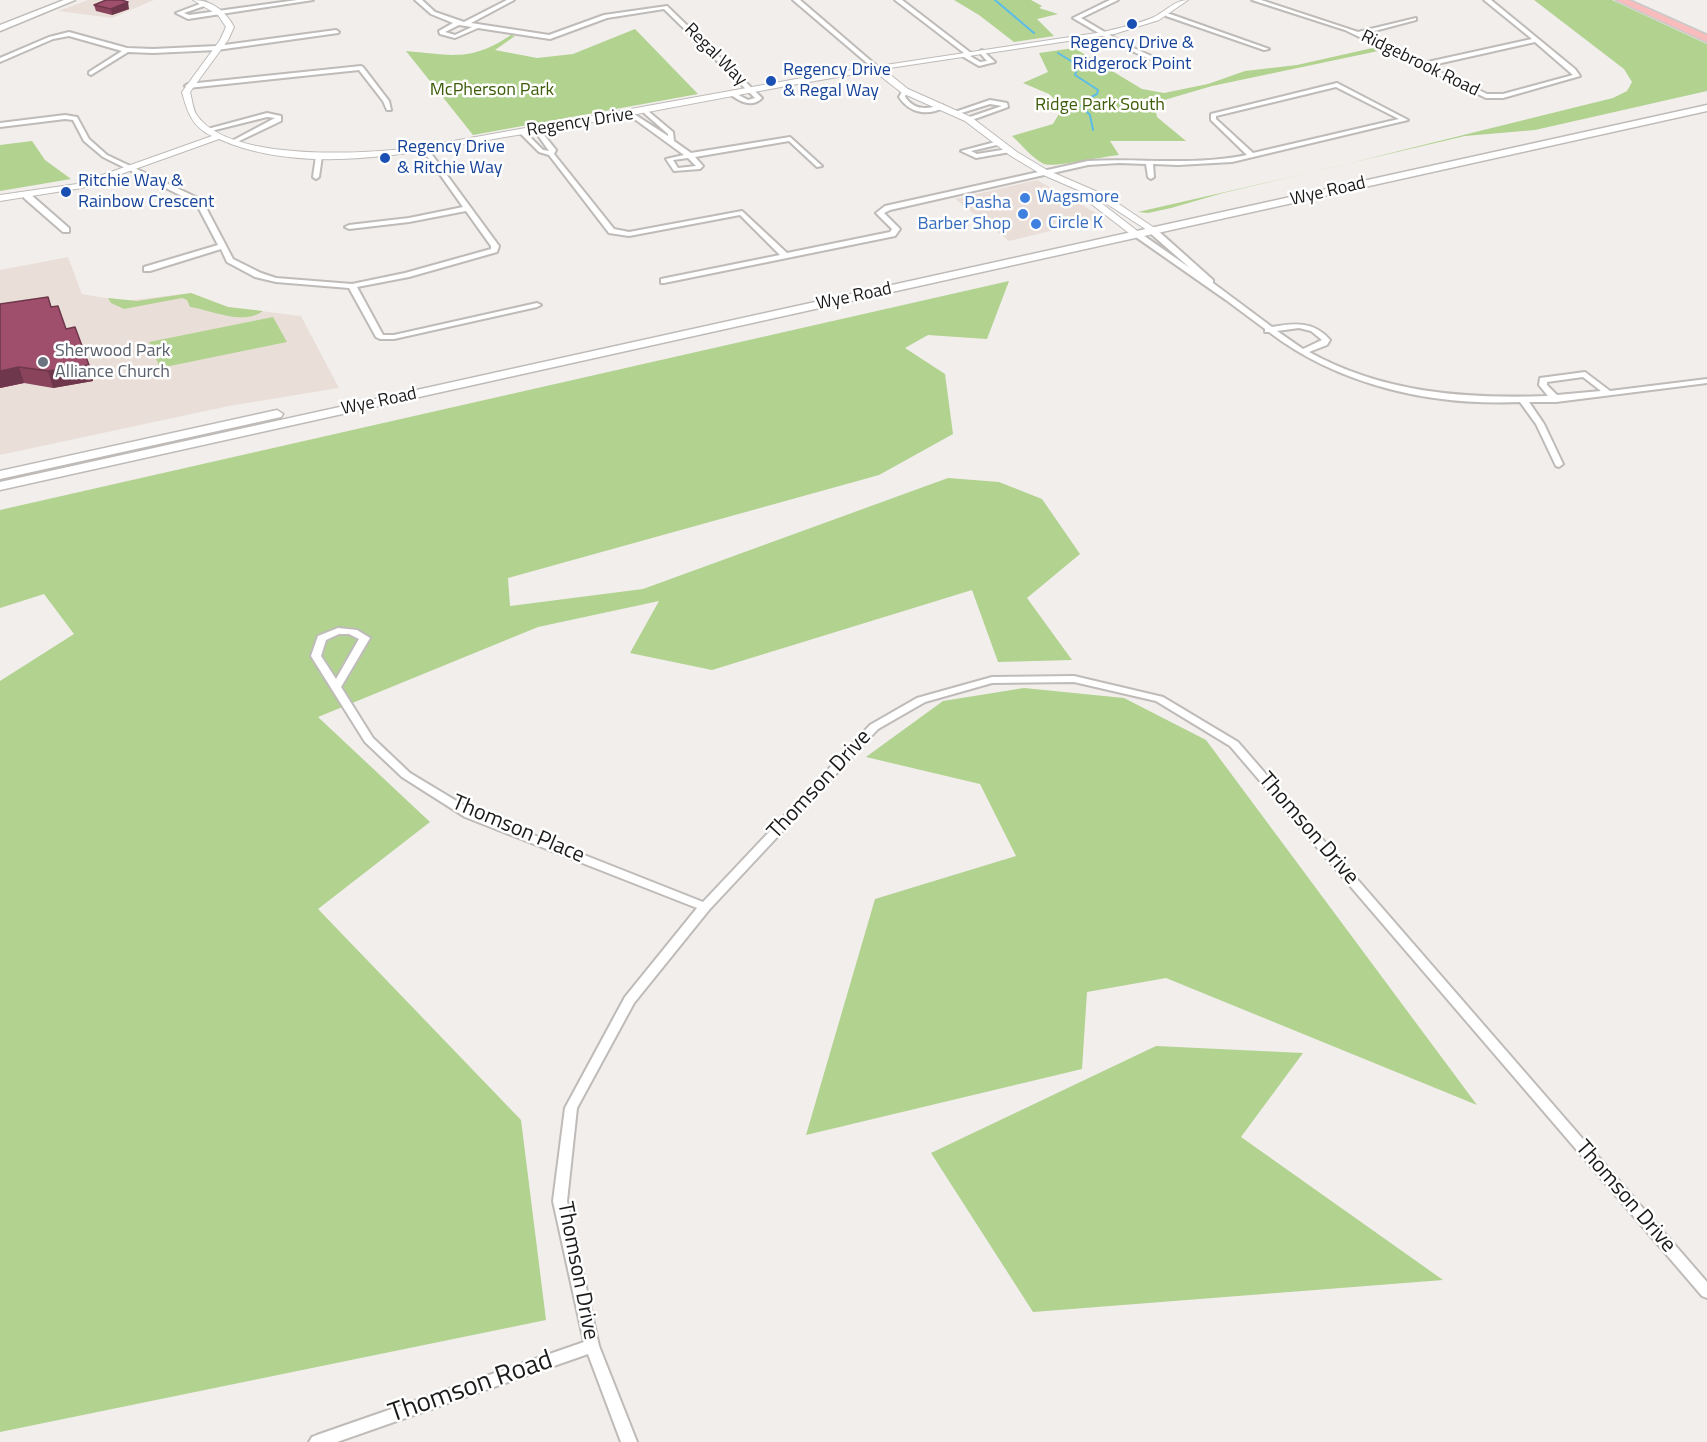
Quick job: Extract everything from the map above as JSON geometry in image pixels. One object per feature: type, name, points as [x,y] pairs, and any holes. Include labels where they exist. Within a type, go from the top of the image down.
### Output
[{"type":"main road","points":[[0,22],[57,0]]},
{"type":"main road","points":[[0,28],[71,0]]},
{"type":"main road","points":[[1621,0],[1707,37]]},
{"type":"main road","points":[[1648,0],[1707,27]]},
{"type":"main road","name":"Wye Road","points":[[0,486],[1707,100]]},
{"type":"main road","name":"Wye Road","points":[[0,475],[1136,228],[1153,231],[1707,108]]},
{"type":"street","points":[[188,86],[224,40],[230,27],[226,18],[220,13],[201,2],[179,13],[188,17],[220,13],[310,0]]},
{"type":"street","points":[[418,0],[433,13],[462,23],[511,0]]},
{"type":"street","points":[[796,0],[905,91],[969,119],[1011,153],[1044,172],[1104,198],[1136,228]]},
{"type":"street","points":[[898,0],[966,55]]},
{"type":"street","points":[[1115,0],[1076,18],[1103,34],[1171,67]]},
{"type":"street","name":"Regency Drive","points":[[188,86],[186,99],[190,114],[207,130],[233,142],[264,150],[319,156],[385,154],[632,115],[750,90],[876,68],[1103,34],[1131,28],[1168,15],[1184,0]]},
{"type":"street","name":"Ridgebrook Road","points":[[1255,0],[1358,33],[1482,95],[1492,97],[1577,76],[1486,0]]},
{"type":"street","name":"Regal Way","points":[[476,27],[459,37],[448,37],[442,33],[462,23],[550,37],[606,16],[665,7],[750,90]]},
{"type":"street","points":[[1168,15],[1266,49]]},
{"type":"street","points":[[1358,33],[1414,19]]},
{"type":"street","points":[[0,60],[51,38],[69,34],[128,50],[217,48],[336,32]]},
{"type":"street","points":[[1422,65],[1536,40]]},
{"type":"street","points":[[91,73],[128,50]]},
{"type":"street","name":"Regency Drive","points":[[966,55],[979,64],[992,62],[982,52]]},
{"type":"street","points":[[188,86],[361,68],[386,101],[389,109]]},
{"type":"street","points":[[664,281],[892,234],[896,229],[880,213],[888,208],[1044,172],[1097,162],[1213,162],[1252,156],[1405,120],[1342,85],[1213,115],[1213,119],[1252,156]]},
{"type":"street","points":[[905,91],[903,101],[916,111],[942,108]]},
{"type":"street","points":[[955,113],[990,102],[1005,104],[1005,107],[969,119]]},
{"type":"street","points":[[646,112],[671,134],[670,140]]},
{"type":"street","points":[[207,130],[267,115],[279,117],[278,121],[233,142]]},
{"type":"street","points":[[632,115],[659,136],[670,140],[687,156],[790,139],[819,166]]},
{"type":"street","points":[[0,125],[65,117],[75,118],[86,140],[94,148],[129,170],[199,202],[221,247],[230,260],[258,275],[276,279],[352,286],[406,275],[494,250],[495,246],[424,149]]},
{"type":"street","points":[[538,131],[553,150],[551,154]]},
{"type":"street","points":[[523,133],[541,151],[551,154],[612,231],[629,234],[742,213],[748,216],[786,256]]},
{"type":"street","points":[[0,198],[27,196],[79,186],[219,136]]},
{"type":"street","points":[[999,143],[964,152],[976,156],[1011,153]]},
{"type":"street","points":[[1011,153],[1018,164],[1034,175],[1094,202],[1136,228],[1268,330],[1302,352],[1345,372],[1402,390],[1459,399],[1524,401],[1707,381]]},
{"type":"street","points":[[316,177],[319,156]]},
{"type":"street","points":[[1149,162],[1151,177]]},
{"type":"street","points":[[27,196],[66,231]]},
{"type":"street","points":[[349,227],[409,220],[468,208]]},
{"type":"street","points":[[1153,231],[1202,272],[1216,289]]},
{"type":"street","points":[[147,269],[221,247]]},
{"type":"street","points":[[352,286],[380,337],[394,337],[537,305]]},
{"type":"street","points":[[1268,330],[1302,325],[1310,327],[1326,340],[1302,352]]},
{"type":"street","points":[[1556,399],[1543,385],[1543,380],[1585,374],[1608,393]]},
{"type":"street","points":[[1524,401],[1540,424],[1559,464]]},
{"type":"street","name":"Thomson Place","points":[[336,687],[365,638],[352,630],[334,631],[322,638],[316,656],[369,740],[406,775],[469,814],[705,907]]},
{"type":"street","name":"Thomson Drive","points":[[628,1442],[592,1346],[560,1201],[572,1108],[629,1000],[705,907],[874,727],[921,700],[992,680],[1074,679],[1159,699],[1234,744],[1707,1292]]},
{"type":"street","name":"Thomson Road","points":[[317,1442],[592,1346]]},
{"type":"shaded area","points":[[88,0],[154,0],[112,18],[58,11]]},
{"type":"shaded area","points":[[1037,180],[1105,218],[1009,241],[955,199]]},
{"type":"shaded area","points":[[68,257],[82,294],[124,301],[191,293],[228,307],[301,316],[339,388],[229,406],[0,455],[0,270]]},
{"type":"green space","points":[[954,0],[1031,0],[1042,6],[1039,8],[1058,14],[1037,19],[1054,36],[1014,42],[979,15]]},
{"type":"green space","points":[[1534,0],[1612,0],[1707,44],[1707,91],[1535,130],[1465,136],[1346,164],[1613,98],[1627,91],[1632,82],[1624,69]]},
{"type":"green space","name":"McPherson Park","points":[[635,29],[698,94],[473,135],[406,51],[461,55],[497,44],[511,35],[515,36],[495,50],[537,58],[573,54]]},
{"type":"green space","name":"Ridge Park South","points":[[1377,47],[1383,50],[1212,86],[1161,101],[1155,108],[1157,117],[1186,141],[1110,141],[1119,155],[1049,165],[1035,158],[1012,136],[1053,124],[1063,107],[1049,94],[1023,83],[1048,72],[1039,53],[1074,48],[1142,89],[1164,93],[1208,84],[1245,71],[1297,65]]},
{"type":"green space","points":[[32,141],[45,160],[71,179],[0,191],[0,145]]},
{"type":"green space","points":[[1310,173],[1223,193],[1171,208],[1148,213],[1138,212]]},
{"type":"green space","points":[[1009,281],[987,339],[928,335],[905,348],[945,374],[953,434],[879,475],[508,578],[510,606],[643,589],[948,478],[999,482],[1042,499],[1080,554],[1027,598],[1072,660],[998,662],[972,590],[712,670],[630,653],[659,601],[538,627],[318,717],[430,822],[318,909],[521,1120],[546,1320],[0,1432],[0,681],[74,634],[44,594],[0,608],[0,510]]},
{"type":"green space","points":[[191,293],[228,307],[263,311],[246,317],[227,316],[190,307],[187,300],[182,298],[124,309],[111,303],[108,298],[137,301]]},
{"type":"green space","points":[[273,317],[287,342],[160,368],[149,342]]},
{"type":"green space","points":[[1024,688],[1124,698],[1206,740],[1477,1105],[1166,978],[1087,992],[1082,1069],[806,1135],[875,899],[1016,856],[980,784],[866,757],[943,701]]},
{"type":"green space","points":[[1156,1046],[1303,1053],[1241,1137],[1443,1280],[1033,1312],[931,1153]]},
{"type":"building","points":[[106,0],[128,2],[111,9],[94,5]]},
{"type":"building","name":"Sherwood Park Alliance Church","points":[[48,297],[51,307],[58,306],[66,329],[75,327],[89,365],[48,371],[19,367],[0,371],[0,304]]},
{"type":"waterway","points":[[995,0],[1034,33]]},
{"type":"waterway","points":[[1058,53],[1071,61],[1077,69],[1075,75],[1098,90],[1097,94],[1084,101],[1081,106],[1090,115],[1093,130]]},
{"type":"place","name":"Regency Drive & Ridgerock Point","points":[[1132,24]]},
{"type":"place","name":"Regency Drive & Regal Way","points":[[771,81]]},
{"type":"place","name":"Regency Drive & Ritchie Way","points":[[385,158]]},
{"type":"place","name":"Ritchie Way & Rainbow Crescent","points":[[66,192]]},
{"type":"place","name":"Wagsmore","points":[[1025,198]]},
{"type":"place","name":"Pasha Barber Shop","points":[[1023,214]]},
{"type":"place","name":"Circle K","points":[[1036,224]]},
{"type":"place","name":"Sherwood Park Alliance Church","points":[[43,362]]}]
